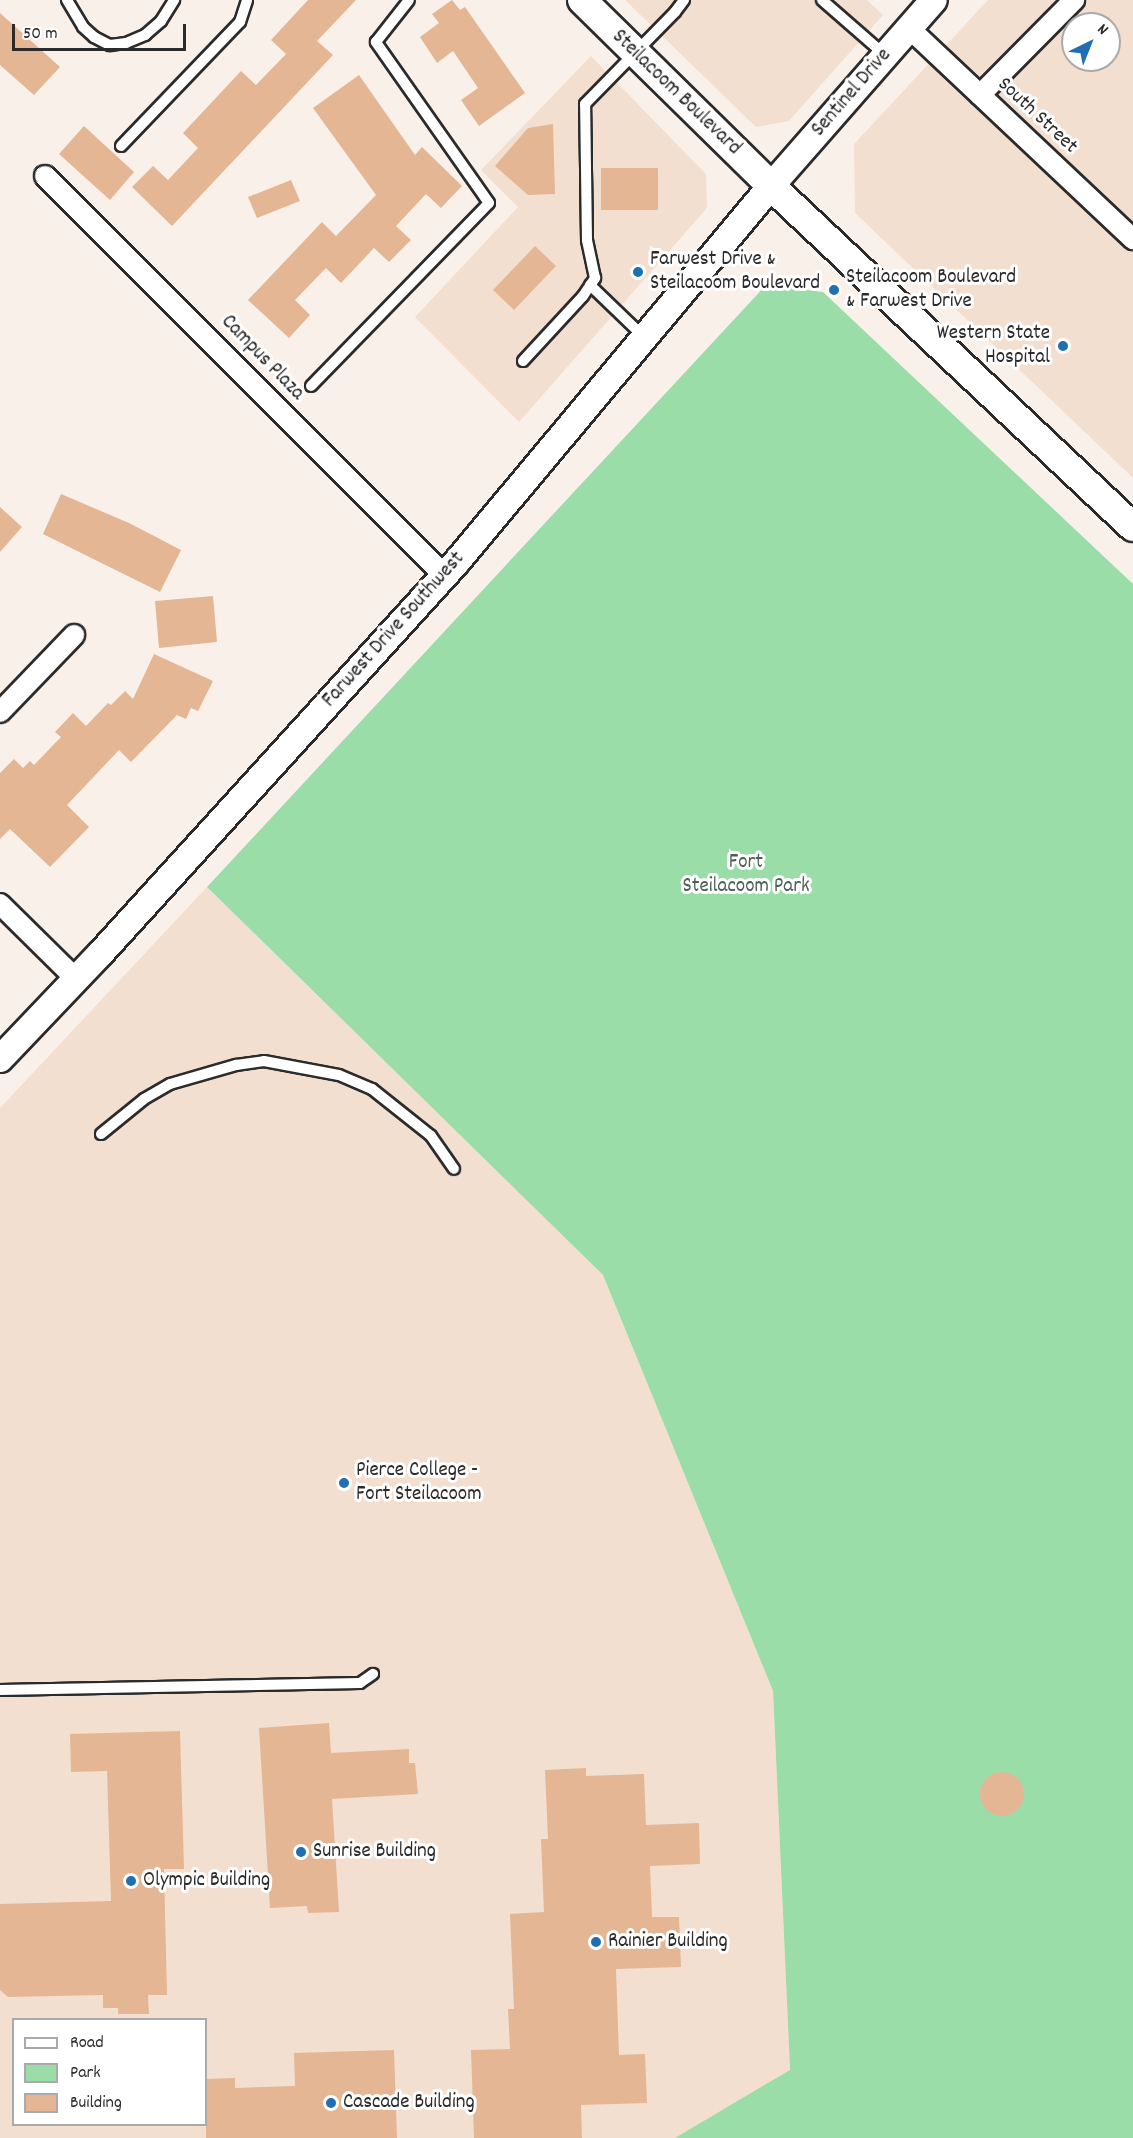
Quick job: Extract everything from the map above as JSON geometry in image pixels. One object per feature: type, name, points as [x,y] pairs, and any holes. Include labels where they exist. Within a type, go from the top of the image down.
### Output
[{"type":"main road","name":"Steilacoom Boulevard","points":[[582,0],[771,186],[1133,527]]},
{"type":"street","points":[[981,95],[1074,0]]},
{"type":"street","name":"Sentinel Drive","points":[[771,186],[885,55],[919,10]]},
{"type":"street","name":"South Street","points":[[919,10],[981,95],[1133,239]]},
{"type":"street","name":"Campus Plaza","points":[[45,176],[444,575]]},
{"type":"street","name":"Farwest Drive Southwest","points":[[0,1059],[76,979],[444,575],[771,186]]},
{"type":"street","points":[[0,712],[74,635]]},
{"type":"street","points":[[0,904],[76,979]]},
{"type":"lane","points":[[67,0],[83,27],[94,37],[110,45],[126,43],[145,35],[161,21],[174,0]]},
{"type":"lane","points":[[121,146],[240,21],[247,0]]},
{"type":"lane","name":"Campus Plaza","points":[[311,386],[489,203],[376,42],[409,0]]},
{"type":"lane","points":[[523,361],[595,278],[587,240],[585,104],[684,0]]},
{"type":"lane","points":[[822,0],[885,55]]},
{"type":"lane","points":[[590,285],[644,337]]},
{"type":"lane","points":[[101,1134],[144,1099],[170,1084],[236,1065],[264,1061],[339,1075],[372,1089],[431,1136],[454,1169]]},
{"type":"lane","points":[[0,1690],[360,1683],[373,1674]]},
{"type":"shaded area","points":[[625,0],[867,0],[883,15],[789,121],[756,127]]},
{"type":"shaded area","name":"Western State Hospital","points":[[988,0],[1133,0],[1133,478],[855,213],[854,144]]},
{"type":"shaded area","points":[[591,56],[706,174],[707,208],[519,422],[415,317],[518,207],[481,170]]},
{"type":"shaded area","name":"Pierce College - Fort Steilacoom","points":[[207,887],[603,1275],[773,1691],[790,2071],[753,2138],[0,2138],[0,1108]]},
{"type":"green space","name":"Fort Steilacoom Park","points":[[766,285],[823,292],[1133,584],[1133,2138],[675,2138],[790,2070],[773,1691],[603,1275],[207,887]]},
{"type":"building","points":[[308,0],[356,0],[317,41],[333,55],[172,226],[132,187],[153,166],[168,180],[198,148],[183,133],[241,71],[256,85],[286,54],[271,40]]},
{"type":"building","points":[[452,0],[460,10],[465,7],[525,93],[479,126],[461,100],[478,88],[453,51],[437,63],[420,37],[439,23],[432,14]]},
{"type":"building","points":[[0,13],[60,67],[34,95],[0,65]]},
{"type":"building","points":[[359,75],[415,155],[422,147],[462,186],[441,208],[426,194],[396,226],[411,240],[389,262],[374,248],[341,283],[326,268],[295,300],[310,315],[289,338],[248,300],[322,222],[336,236],[376,195],[313,108]]},
{"type":"building","points":[[553,124],[555,194],[528,195],[495,166],[528,128]]},
{"type":"building","points":[[84,126],[134,172],[110,200],[59,154]]},
{"type":"building","points":[[601,168],[658,168],[658,210],[601,210]]},
{"type":"building","points":[[291,180],[300,201],[257,218],[248,197]]},
{"type":"building","points":[[535,246],[556,266],[514,310],[493,290]]},
{"type":"building","points":[[61,494],[129,523],[181,550],[160,592],[43,534]]},
{"type":"building","points":[[0,507],[22,527],[0,552]]},
{"type":"building","points":[[213,596],[217,642],[159,648],[155,601]]},
{"type":"building","points":[[154,654],[213,681],[198,711],[191,708],[186,719],[177,715],[131,762],[119,750],[67,805],[89,827],[50,867],[10,829],[0,839],[0,773],[14,759],[23,768],[30,761],[34,765],[61,737],[55,732],[73,713],[86,726],[108,703],[111,705],[125,691],[133,699]]},
{"type":"building","name":"Sunrise Building","points":[[329,1723],[331,1753],[409,1749],[409,1763],[415,1763],[418,1794],[332,1799],[339,1912],[308,1913],[307,1906],[270,1908],[259,1728]]},
{"type":"building","name":"Olympic Building","points":[[180,1731],[184,1869],[164,1869],[167,1995],[148,1995],[149,2014],[118,2014],[118,2008],[103,2008],[103,1995],[8,1997],[0,1990],[0,1904],[111,1901],[107,1771],[71,1772],[70,1734]]},
{"type":"building","name":"Rainier Building","points":[[586,1768],[586,1776],[644,1774],[646,1825],[699,1823],[700,1864],[650,1866],[652,1917],[679,1917],[681,1967],[616,1969],[619,2055],[645,2054],[647,2103],[581,2105],[582,2138],[474,2138],[471,2050],[510,2049],[508,2009],[514,2009],[510,1914],[544,1912],[541,1839],[548,1839],[545,1770]]},
{"type":"building","points":[[1002,1772],[1017,1779],[1024,1794],[1017,1809],[1002,1816],[987,1809],[980,1794],[987,1779]]},
{"type":"building","name":"Cascade Building","points":[[394,2050],[397,2138],[206,2138],[207,2079],[235,2078],[235,2088],[295,2086],[294,2053]]},
{"type":"place","name":"Farwest Drive & Steilacoom Boulevard","points":[[638,272]]},
{"type":"place","name":"Steilacoom Boulevard & Farwest Drive","points":[[834,290]]},
{"type":"place","name":"Western State Hospital","points":[[1063,346]]},
{"type":"place","name":"Pierce College - Fort Steilacoom","points":[[344,1483]]},
{"type":"place","name":"Sunrise Building","points":[[301,1852]]},
{"type":"place","name":"Olympic Building","points":[[131,1881]]},
{"type":"place","name":"Rainier Building","points":[[596,1942]]},
{"type":"place","name":"Cascade Building","points":[[331,2103]]}]
